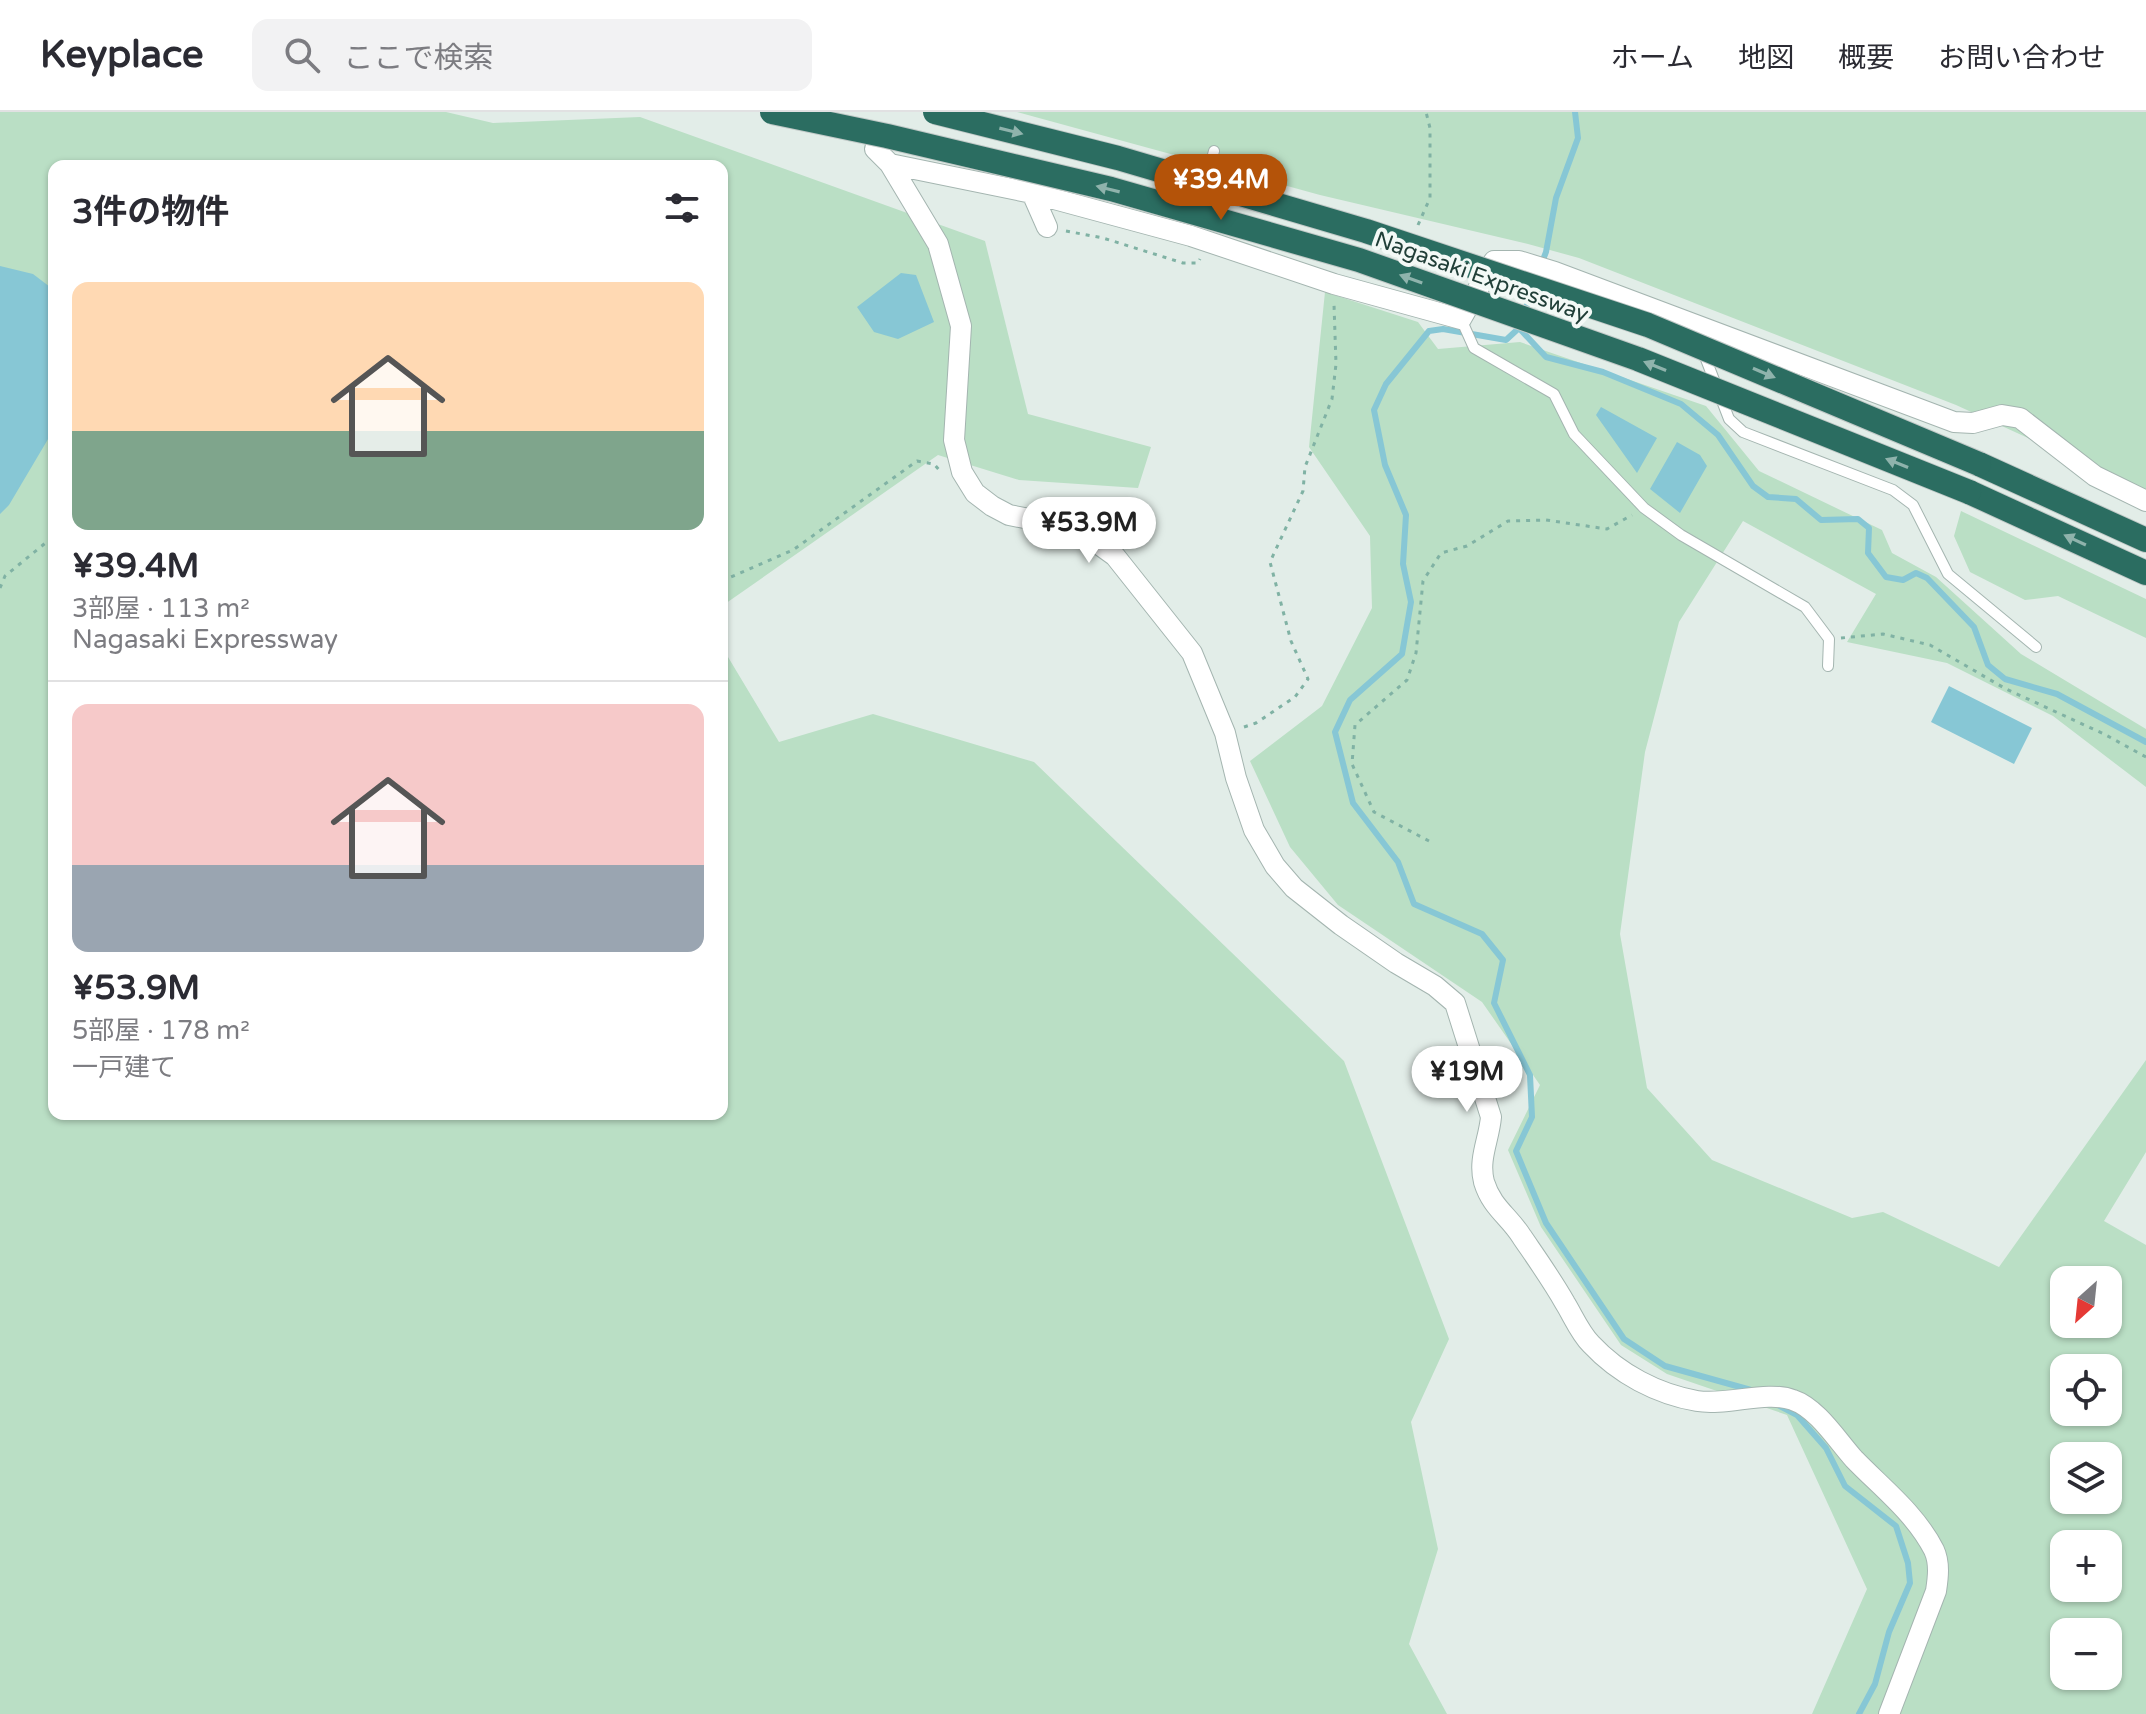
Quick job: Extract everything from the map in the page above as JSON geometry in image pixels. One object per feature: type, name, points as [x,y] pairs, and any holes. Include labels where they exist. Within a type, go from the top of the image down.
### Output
[{"type":"highway","name":"Nagasaki Expressway","points":[[772,112],[1111,189],[1359,260],[1638,359],[1969,492],[2146,573]]},
{"type":"highway","name":"Nagasaki Expressway","points":[[935,112],[1118,158],[1366,231],[1648,325],[1979,464],[2146,540]]},
{"type":"street","points":[[1889,1714],[1936,1591],[1939,1572],[1936,1552],[1911,1515],[1855,1460],[1809,1408],[1793,1399],[1779,1397],[1697,1401],[1629,1376],[1589,1342],[1517,1229],[1494,1204],[1484,1181],[1481,1155],[1490,1133],[1491,1117],[1455,1003],[1435,986],[1341,925],[1294,888],[1275,866],[1254,830],[1225,733],[1192,653],[1115,556],[1090,538],[1060,525],[1009,515],[992,506],[975,493],[962,472],[954,440],[961,326],[938,244],[882,156],[1191,236],[1334,284],[1461,319],[1494,261],[1519,261],[1691,322],[1954,422],[1973,423],[2002,415],[2020,418],[2095,476],[2146,501]]},
{"type":"street","points":[[1032,193],[1047,227]]},
{"type":"lane","points":[[1191,236],[1214,151]]},
{"type":"lane","points":[[1461,319],[1474,348],[1554,394],[1574,434],[1644,508],[1681,535],[1805,607],[1829,639],[1828,666]]},
{"type":"lane","points":[[1691,322],[1729,419],[1743,432],[1893,490],[1913,505],[1948,574],[2036,647]]},
{"type":"path","points":[[1413,235],[1430,198],[1430,128],[1426,112]]},
{"type":"path","points":[[1047,227],[1103,238],[1183,263],[1198,263],[1204,253],[1191,236]]},
{"type":"path","points":[[1225,733],[1256,723],[1295,697],[1308,679],[1291,641],[1270,562],[1303,491],[1305,467],[1332,399],[1336,364],[1334,284]]},
{"type":"path","points":[[728,578],[793,550],[917,461],[934,464],[942,473]]},
{"type":"path","points":[[1429,841],[1374,812],[1352,764],[1355,725],[1407,680],[1416,653],[1423,581],[1441,553],[1467,546],[1508,521],[1546,520],[1607,529],[1644,508]]},
{"type":"path","points":[[0,588],[5,576],[48,541]]},
{"type":"path","points":[[1829,639],[1883,634],[1930,645],[2006,689],[2146,757]]},
{"type":"green space","points":[[0,112],[446,112],[493,123],[640,117],[985,241],[1028,414],[1151,447],[1138,488],[1019,480],[938,455],[728,602],[728,160],[48,160],[48,1120],[728,1120],[728,657],[779,742],[873,714],[1034,762],[1344,1061],[1449,1339],[1411,1422],[1438,1549],[1409,1644],[1447,1714],[0,1714]]},
{"type":"green space","points":[[1017,112],[2146,112],[2146,492],[1956,405],[1579,258],[1320,195]]},
{"type":"green space","points":[[1325,292],[1418,322],[1438,349],[1520,342],[1706,406],[1759,471],[1882,530],[1892,553],[1936,577],[2021,654],[2146,729],[2146,787],[2053,716],[1947,663],[1847,642],[1876,594],[1743,521],[1679,622],[1645,752],[1620,934],[1647,1088],[1712,1160],[1852,1218],[1883,1212],[1999,1267],[2146,1060],[2146,1152],[2104,1221],[2146,1245],[2146,1714],[1812,1714],[1867,1589],[1787,1415],[1667,1374],[1621,1345],[1541,1227],[1508,1150],[1540,1085],[1482,1002],[1338,905],[1290,847],[1250,761],[1322,706],[1372,608],[1370,536],[1309,447]]},
{"type":"green space","points":[[1961,511],[2146,599],[2146,638],[2058,596],[2025,600],[1970,572],[1954,536]]},
{"type":"water","points":[[0,266],[33,274],[48,285],[48,439],[9,505],[0,514]]},
{"type":"water","points":[[901,273],[916,275],[934,322],[898,339],[874,332],[857,307]]},
{"type":"water","points":[[1601,407],[1657,438],[1637,473],[1596,415]]},
{"type":"water","points":[[1677,442],[1700,455],[1707,466],[1680,513],[1650,489]]},
{"type":"water","points":[[1949,686],[2032,728],[2014,764],[1931,722]]},
{"type":"waterway","points":[[1541,265],[1556,198],[1578,138],[1575,112]]},
{"type":"waterway","points":[[1524,314],[1532,290]]},
{"type":"waterway","points":[[1520,324],[1506,340],[1443,329],[1429,331],[1386,384],[1374,410],[1385,465],[1406,515],[1403,564],[1411,602],[1402,654],[1350,700],[1335,732],[1353,803],[1398,862],[1414,904],[1482,934],[1503,960],[1494,1003],[1530,1075],[1532,1117],[1516,1151],[1546,1223],[1624,1339],[1665,1366],[1751,1390]]},
{"type":"waterway","points":[[1519,328],[1546,357],[1603,372],[1681,404],[1718,435],[1753,486],[1768,497],[1796,499],[1821,520],[1858,519],[1869,528],[1868,553],[1886,577],[1903,580],[1916,573],[1927,578],[1974,627],[1988,665],[2005,679],[2057,694],[2146,742]]},
{"type":"waterway","points":[[1778,1405],[1797,1415],[1826,1448],[1845,1486],[1896,1526],[1908,1563],[1910,1583],[1889,1632],[1875,1684],[1859,1714]]}]
